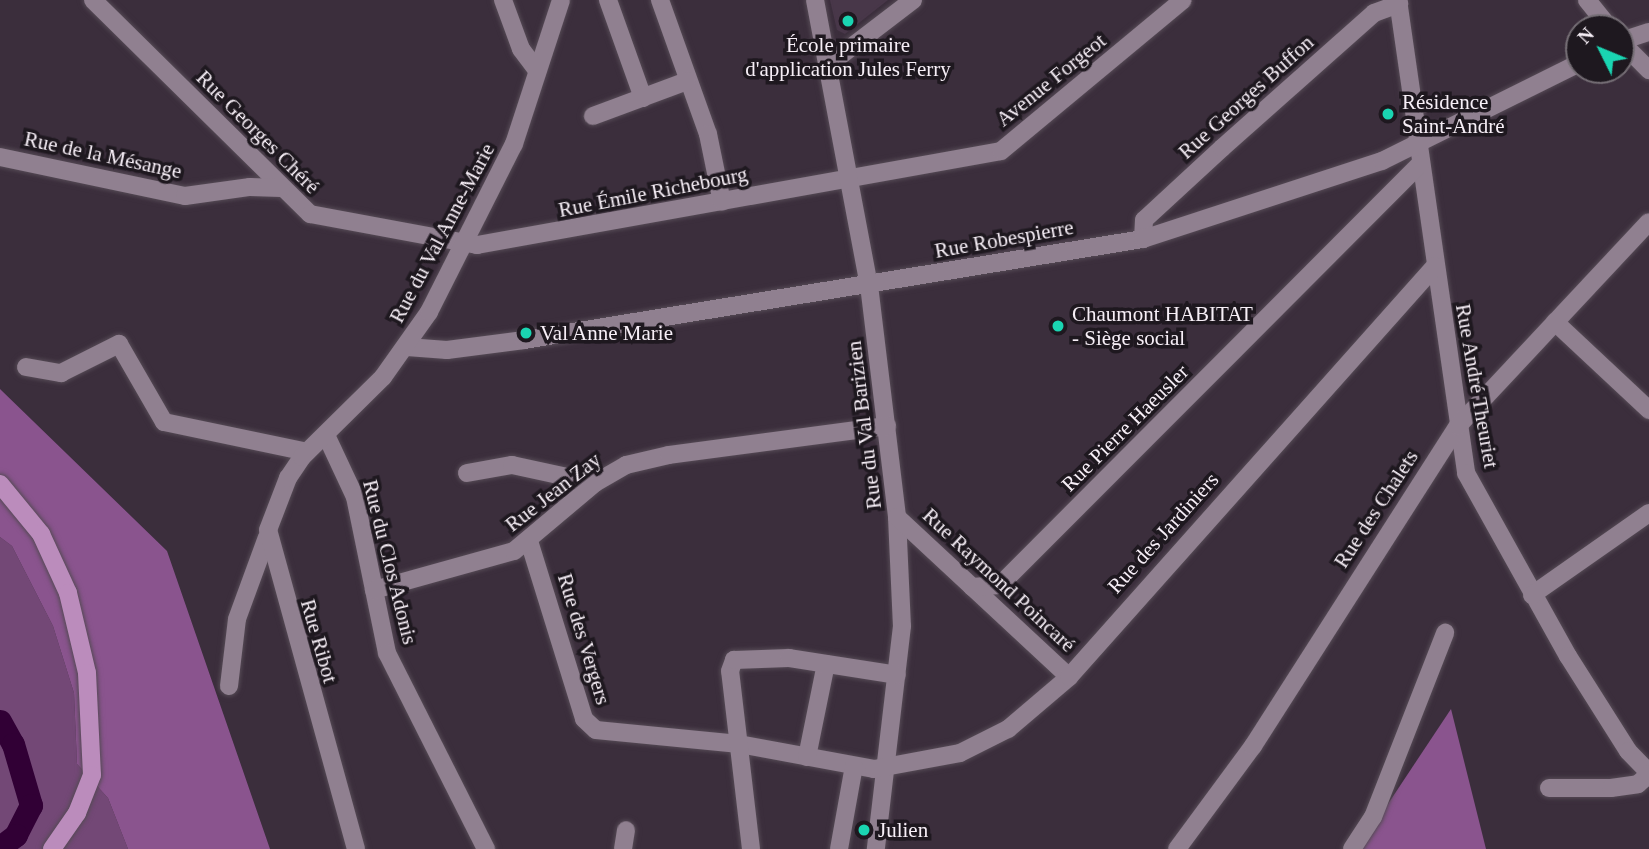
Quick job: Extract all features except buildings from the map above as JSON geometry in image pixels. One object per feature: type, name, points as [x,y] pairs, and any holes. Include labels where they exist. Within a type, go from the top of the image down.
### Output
[{"type":"main road","points":[[0,484],[41,534],[68,593],[87,673],[92,775],[78,813],[52,849]]},
{"type":"street","name":"Rue Georges Chéré","points":[[93,0],[310,214],[465,245]]},
{"type":"street","points":[[503,0],[521,49],[537,71]]},
{"type":"street","name":"Rue du Val Anne-Marie","points":[[307,452],[407,347],[465,245],[514,144],[561,0]]},
{"type":"street","points":[[608,0],[643,97]]},
{"type":"street","points":[[660,0],[708,134],[722,202]]},
{"type":"street","name":"Rue du Val Barizien","points":[[815,0],[869,285],[897,517],[902,626],[876,849]]},
{"type":"street","points":[[828,65],[913,0]]},
{"type":"street","name":"Avenue Forgeot","points":[[849,179],[1001,150],[1183,0]]},
{"type":"street","points":[[1587,0],[1598,14]]},
{"type":"street","name":"Rue André Theuriet","points":[[1398,2],[1458,426],[1475,497],[1628,751],[1649,774],[1638,784],[1612,788],[1549,788]]},
{"type":"street","name":"Rue Georges Buffon","points":[[1143,239],[1144,220],[1374,13],[1398,2]]},
{"type":"street","points":[[1635,56],[1649,70]]},
{"type":"street","name":"Rue Robespierre","points":[[407,347],[464,349],[1143,239],[1418,155],[1565,71]]},
{"type":"street","points":[[593,116],[687,81]]},
{"type":"street","name":"Rue Pierre Haeusler","points":[[972,587],[1000,585],[1418,155]]},
{"type":"street","name":"Rue de la Mésange","points":[[0,157],[185,196],[250,187],[281,188]]},
{"type":"street","name":"Rue Émile Richebourg","points":[[465,245],[509,242],[849,179]]},
{"type":"street","name":"Rue des Chalets","points":[[1177,849],[1253,746],[1458,426],[1649,222]]},
{"type":"street","name":"Rue des Jardiniers","points":[[887,769],[960,753],[1008,729],[1069,677],[1434,266]]},
{"type":"street","points":[[1555,322],[1649,410]]},
{"type":"street","points":[[26,367],[61,373],[119,344],[164,422],[307,452],[289,478],[237,619],[229,686]]},
{"type":"street","name":"Rue Jean Zay","points":[[374,590],[491,559],[529,541],[594,483],[626,465],[669,455],[887,425]]},
{"type":"street","name":"Rue du Clos Adonis","points":[[326,435],[355,497],[387,653],[486,849]]},
{"type":"street","points":[[467,472],[512,466],[594,483]]},
{"type":"street","points":[[1532,595],[1649,513]]},
{"type":"street","name":"Rue Raymond Poincaré","points":[[897,517],[1069,677]]},
{"type":"street","name":"Rue Ribot","points":[[267,537],[356,849]]},
{"type":"street","name":"Rue des Vergers","points":[[529,541],[584,719],[596,730],[739,744],[854,766],[887,769]]},
{"type":"street","points":[[1352,849],[1373,817],[1445,633]]},
{"type":"street","points":[[751,849],[730,671],[734,660],[789,658],[897,675]]},
{"type":"street","points":[[807,757],[826,664]]},
{"type":"street","points":[[839,849],[854,766]]},
{"type":"street","points":[[623,849],[626,830]]},
{"type":"shaded area","name":"École primaire d'application Jules Ferry","points":[[830,0],[888,0],[845,34],[837,30]]},
{"type":"shaded area","points":[[0,389],[167,551],[270,849],[128,849],[108,798],[77,764],[74,693],[53,626],[12,546],[0,537]]},
{"type":"shaded area","points":[[0,537],[12,546],[53,626],[74,693],[77,764],[108,798],[128,849],[0,849]]},
{"type":"shaded area","points":[[1451,709],[1486,849],[1358,849]]},
{"type":"waterway","points":[[0,721],[13,744],[31,805],[16,835],[0,847]]},
{"type":"place","name":"École primaire d'application Jules Ferry","points":[[848,21]]},
{"type":"place","name":"Résidence Saint-André","points":[[1388,114]]},
{"type":"place","name":"Chaumont HABITAT - Siège social","points":[[1058,326]]},
{"type":"place","name":"Val Anne Marie","points":[[526,333]]},
{"type":"place","name":"Julien","points":[[864,830]]}]
